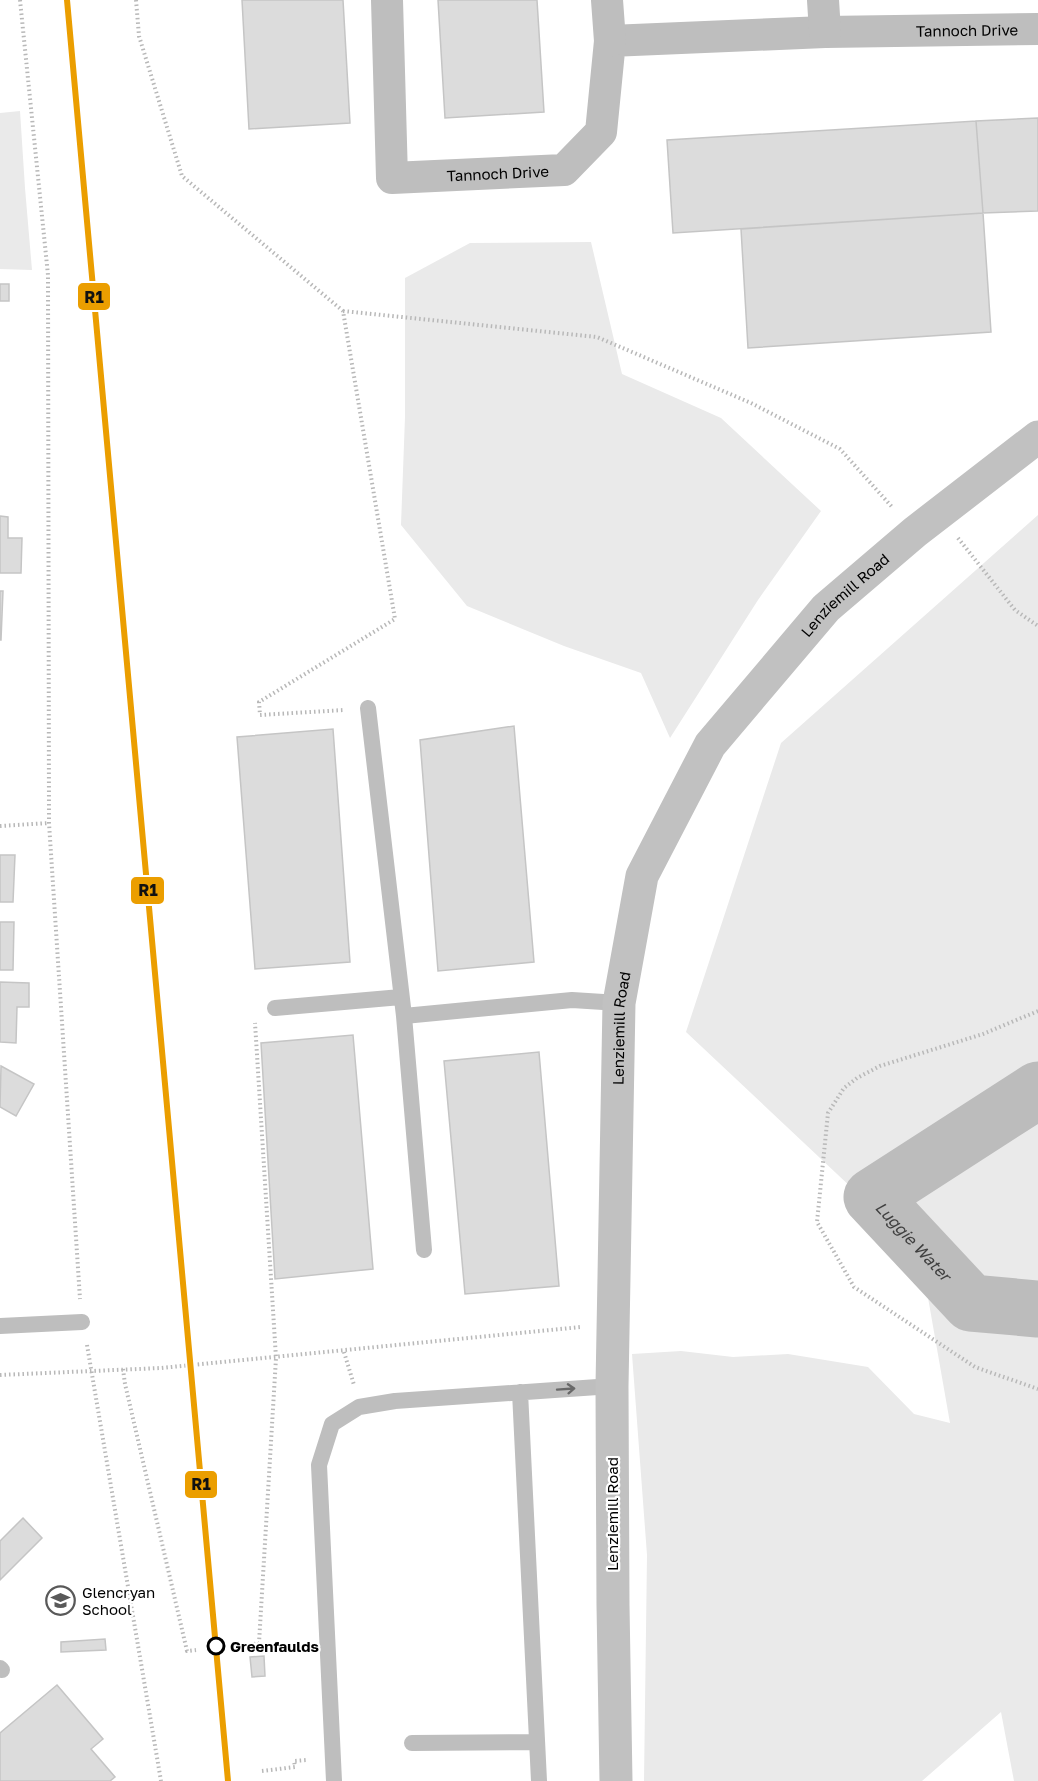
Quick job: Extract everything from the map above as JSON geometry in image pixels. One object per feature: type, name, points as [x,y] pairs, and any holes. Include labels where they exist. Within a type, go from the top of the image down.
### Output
[{"type":"main road","name":"Lenziemill Road","points":[[616,1781],[612,1386],[619,1003],[642,876],[710,745],[825,608],[927,523],[1038,437]]},
{"type":"street","name":"Tannoch Drive","points":[[387,0],[392,178],[564,170],[601,132],[610,41],[825,32],[1038,28]]},
{"type":"street","points":[[607,0],[610,41]]},
{"type":"street","points":[[823,0],[825,32]]},
{"type":"lane","points":[[368,708],[404,1016],[423,1250]]},
{"type":"lane","points":[[275,1008],[401,997]]},
{"type":"lane","points":[[404,1016],[572,1000],[619,1003]]},
{"type":"lane","points":[[0,1326],[82,1322]]},
{"type":"lane","points":[[333,1773],[319,1466],[332,1424],[359,1407],[395,1401],[612,1386]]},
{"type":"lane","points":[[520,1392],[539,1781]]},
{"type":"lane","points":[[412,1743],[537,1742]]},
{"type":"path","points":[[20,0],[48,275],[49,823],[82,1322],[93,1371],[161,1781]]},
{"type":"path","points":[[136,0],[139,36],[182,176],[343,311],[597,337],[751,403],[840,449],[927,523],[1015,610],[1038,626]]},
{"type":"path","points":[[343,311],[395,619],[258,702],[260,715],[368,708]]},
{"type":"path","points":[[0,826],[49,823]]},
{"type":"path","points":[[254,1644],[259,1643],[276,1358],[254,1009],[275,1008]]},
{"type":"path","points":[[1038,1011],[982,1034],[880,1066],[844,1088],[828,1113],[817,1222],[854,1287],[975,1367],[1038,1389]]},
{"type":"path","points":[[0,1376],[233,1362],[614,1324]]},
{"type":"path","points":[[344,1352],[354,1386]]},
{"type":"path","points":[[123,1370],[187,1651],[196,1650]]},
{"type":"path","points":[[262,1771],[295,1767],[294,1761],[307,1760],[308,1769],[333,1773]]},
{"type":"shaded area","points":[[20,111],[32,270],[0,269],[0,113]]},
{"type":"shaded area","points":[[591,242],[622,374],[721,418],[821,511],[758,600],[670,738],[641,673],[564,646],[467,606],[401,525],[405,417],[405,278],[470,243]]},
{"type":"shaded area","points":[[1038,515],[1038,1781],[1014,1781],[1001,1712],[922,1781],[644,1781],[647,1555],[632,1354],[681,1351],[733,1357],[788,1354],[868,1367],[914,1414],[950,1423],[920,1252],[686,1032],[781,743]]},
{"type":"building","points":[[242,0],[343,0],[350,123],[249,129]]},
{"type":"building","points":[[438,0],[537,0],[544,112],[445,118]]},
{"type":"building","points":[[1038,118],[1038,211],[983,213],[976,121]]},
{"type":"building","points":[[976,121],[983,213],[673,233],[667,140]]},
{"type":"building","points":[[983,213],[991,332],[748,348],[741,229]]},
{"type":"building","points":[[0,284],[9,284],[9,301],[0,301]]},
{"type":"building","points":[[0,516],[8,517],[8,538],[22,538],[21,573],[0,573]]},
{"type":"building","points":[[0,591],[3,591],[1,640],[0,640]]},
{"type":"building","points":[[514,726],[534,962],[438,971],[420,740]]},
{"type":"building","points":[[333,729],[350,962],[255,969],[237,737]]},
{"type":"building","points":[[0,855],[15,855],[13,902],[0,902]]},
{"type":"building","points":[[0,922],[14,922],[13,970],[0,970]]},
{"type":"building","points":[[0,982],[29,983],[29,1007],[17,1007],[16,1043],[0,1042]]},
{"type":"building","points":[[353,1035],[373,1269],[275,1279],[261,1043]]},
{"type":"building","points":[[539,1052],[559,1286],[465,1294],[444,1061]]},
{"type":"building","points":[[1,1066],[34,1084],[16,1116],[0,1107]]},
{"type":"building","points":[[23,1518],[42,1538],[0,1580],[0,1541]]},
{"type":"building","points":[[105,1639],[106,1650],[61,1652],[61,1642]]},
{"type":"building","points":[[264,1656],[265,1676],[252,1677],[250,1657]]},
{"type":"building","points":[[57,1685],[103,1739],[91,1749],[115,1777],[110,1781],[0,1781],[0,1733]]},
{"type":"waterway","name":"Luggie Water","points":[[1038,1090],[872,1197],[971,1303],[1038,1309]]},
{"type":"transit line","name":"R1","points":[[67,0],[228,1781]]},
{"type":"place","name":"Glencryan School","points":[[61,1601]]},
{"type":"place","name":"Greenfaulds","points":[[216,1646]]}]
